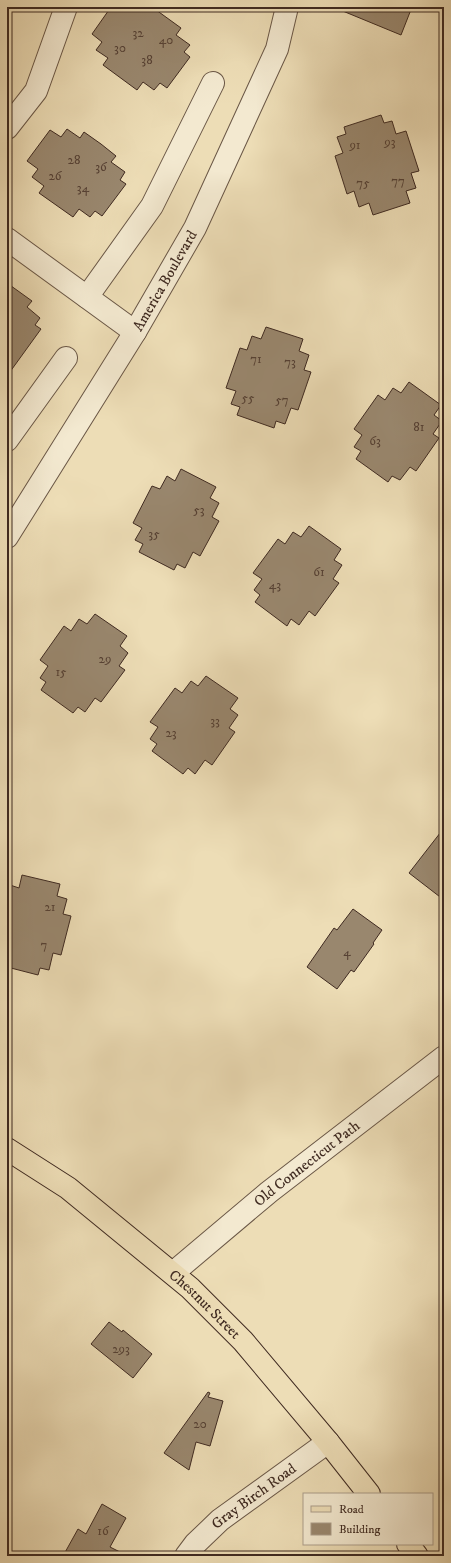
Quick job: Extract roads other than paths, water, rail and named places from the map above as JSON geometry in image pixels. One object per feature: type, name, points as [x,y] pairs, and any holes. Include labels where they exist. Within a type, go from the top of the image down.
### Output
[{"type":"main road","name":"Chestnut Street","points":[[7,1149],[68,1188],[173,1273],[243,1342],[328,1442],[368,1493]]},
{"type":"main road","points":[[409,1545],[417,1556]]},
{"type":"street","points":[[7,128],[36,91],[66,7]]},
{"type":"street","name":"America Boulevard","points":[[9,527],[135,332],[195,228],[277,50],[287,7]]},
{"type":"street","points":[[87,297],[152,206],[213,83]]},
{"type":"street","points":[[7,239],[135,332]]},
{"type":"street","points":[[7,440],[66,358]]},
{"type":"street","name":"Old Connecticut Path","points":[[173,1273],[269,1192],[444,1057]]},
{"type":"street","name":"Gray Birch Road","points":[[186,1556],[195,1544],[220,1520],[328,1442]]}]
